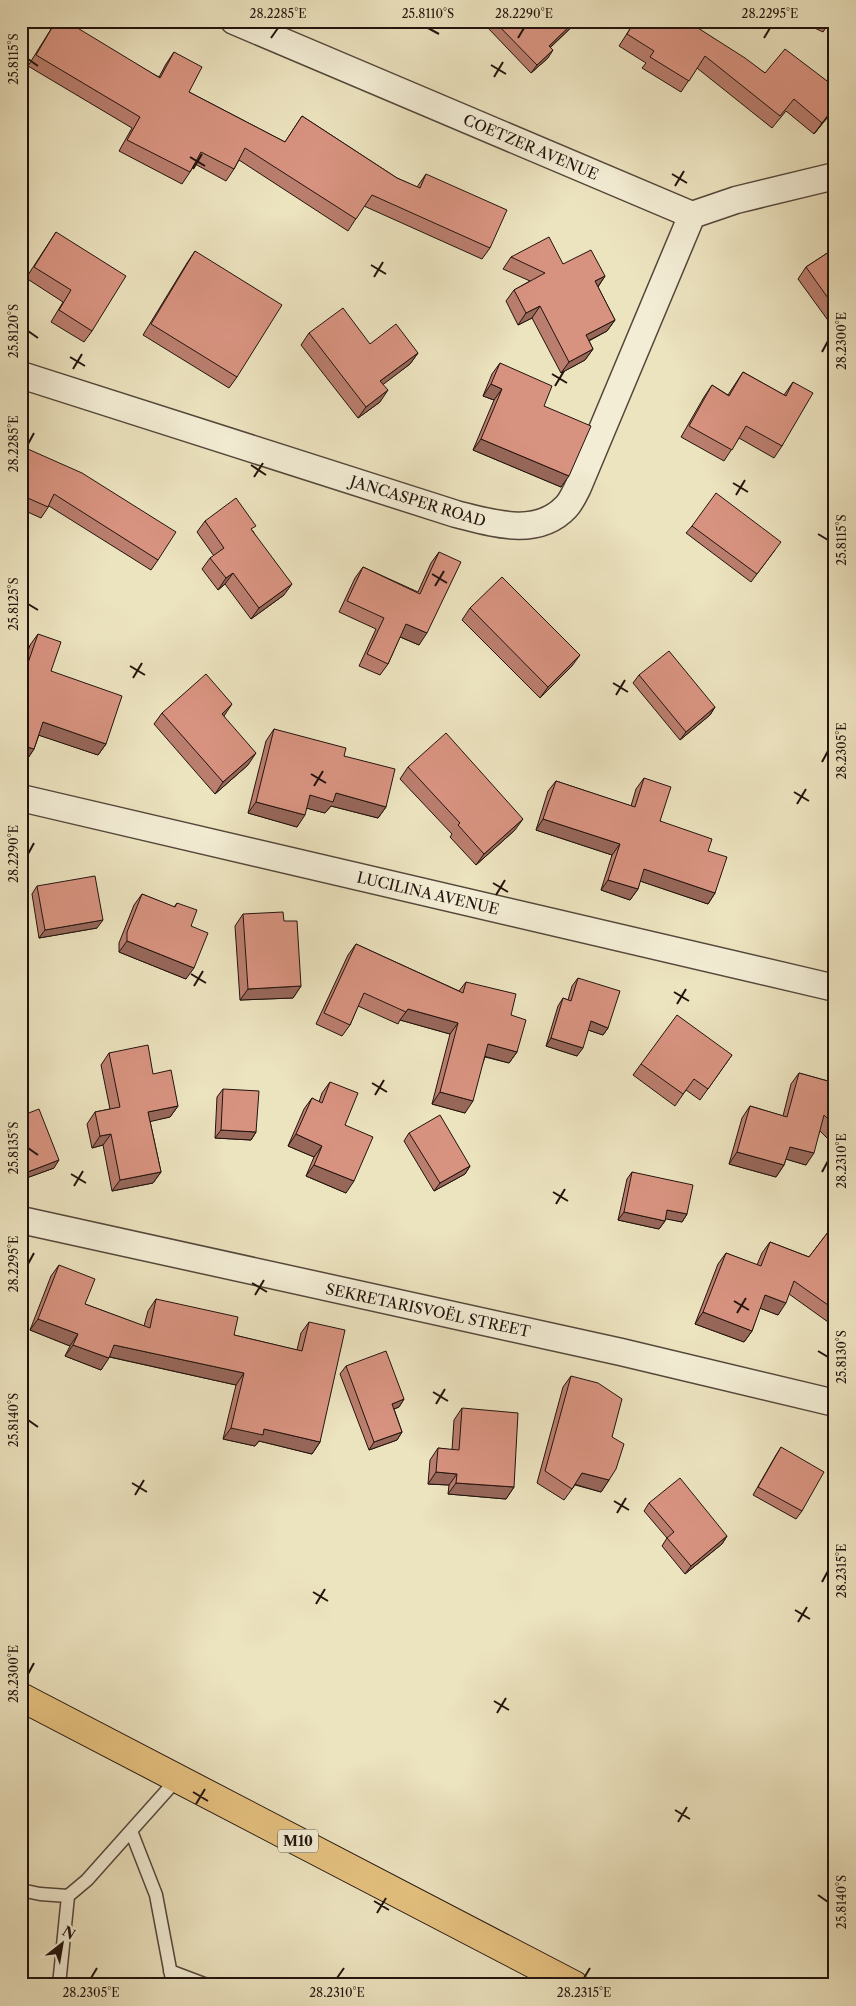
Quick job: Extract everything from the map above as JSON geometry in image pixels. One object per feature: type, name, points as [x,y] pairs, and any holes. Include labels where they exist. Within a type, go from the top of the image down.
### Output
[{"type":"main road","name":"M10","points":[[21,1697],[574,1985]]},
{"type":"street","name":"COETZER AVENUE","points":[[234,21],[692,215]]},
{"type":"street","points":[[692,215],[736,200],[835,176]]},
{"type":"street","name":"JANCASPER ROAD","points":[[21,375],[456,514],[499,524],[523,526],[543,522],[556,517],[568,505],[578,487],[692,215]]},
{"type":"street","name":"LUCILINA AVENUE","points":[[21,798],[835,988]]},
{"type":"street","name":"SEKRETARISVOËL STREET","points":[[21,1220],[621,1352],[835,1403]]},
{"type":"lane","points":[[21,1890],[40,1894],[68,1896],[88,1880],[178,1778]]},
{"type":"lane","points":[[131,1831],[156,1895],[173,1985]]},
{"type":"lane","points":[[59,1985],[68,1896]]},
{"type":"lane","points":[[170,1971],[207,1985]]},
{"type":"building","points":[[56,21],[66,21],[160,78],[174,52],[202,67],[189,92],[285,142],[302,116],[397,178],[420,188],[426,174],[507,210],[490,248],[372,195],[356,219],[245,148],[234,169],[201,152],[190,172],[127,140],[140,117],[36,55]]},
{"type":"building","points":[[494,21],[575,21],[549,46],[553,50],[537,65]]},
{"type":"building","points":[[635,21],[687,21],[765,73],[785,49],[835,87],[835,106],[822,123],[794,99],[780,116],[705,56],[689,81],[650,57],[654,51],[627,34]]},
{"type":"building","points":[[56,232],[126,276],[92,331],[59,310],[71,290],[34,267]]},
{"type":"building","points":[[549,237],[563,264],[591,250],[605,276],[595,281],[615,320],[586,335],[593,349],[569,362],[540,306],[526,313],[514,290],[545,273],[511,257]]},
{"type":"building","points":[[835,248],[835,308],[806,267]]},
{"type":"building","points":[[195,251],[282,305],[237,377],[151,324]]},
{"type":"building","points":[[343,308],[370,344],[396,324],[418,353],[380,381],[388,390],[366,407],[309,333]]},
{"type":"building","points":[[500,363],[552,386],[544,406],[591,426],[569,476],[481,439],[502,389],[491,384]]},
{"type":"building","points":[[743,372],[786,396],[793,382],[813,393],[782,446],[746,426],[732,450],[689,426],[712,385],[729,396]]},
{"type":"building","points":[[21,446],[82,473],[176,532],[158,560],[54,494],[48,507],[21,495]]},
{"type":"building","points":[[716,493],[781,542],[757,574],[692,526]]},
{"type":"building","points":[[236,498],[256,526],[251,529],[292,584],[259,608],[233,573],[226,578],[210,558],[224,548],[205,521]]},
{"type":"building","points":[[439,552],[461,562],[427,633],[406,624],[388,664],[367,654],[384,618],[347,601],[363,567],[420,594]]},
{"type":"building","points":[[502,577],[580,655],[548,687],[470,608]]},
{"type":"building","points":[[38,634],[61,642],[51,671],[122,696],[106,744],[43,722],[34,749],[21,745],[21,683]]},
{"type":"building","points":[[669,651],[715,707],[686,732],[639,675]]},
{"type":"building","points":[[206,674],[232,704],[222,714],[256,753],[223,782],[162,713]]},
{"type":"building","points":[[274,729],[346,748],[344,756],[395,769],[386,807],[336,793],[333,802],[310,795],[305,815],[256,802]]},
{"type":"building","points":[[446,733],[523,819],[484,854],[458,825],[460,823],[408,767]]},
{"type":"building","points":[[644,778],[671,787],[660,821],[712,839],[708,851],[727,857],[715,893],[644,869],[638,889],[608,880],[620,844],[543,819],[556,781],[635,807]]},
{"type":"building","points":[[95,876],[103,920],[45,930],[37,886]]},
{"type":"building","points":[[142,894],[175,907],[177,903],[197,910],[191,926],[208,933],[194,968],[127,941],[127,932]]},
{"type":"building","points":[[283,912],[284,921],[297,921],[301,986],[248,989],[243,914]]},
{"type":"building","points":[[356,944],[463,993],[466,982],[516,994],[511,1015],[526,1020],[517,1052],[488,1044],[473,1101],[440,1092],[458,1023],[408,1009],[406,1012],[364,993],[350,1025],[324,1013]]},
{"type":"building","points":[[578,978],[620,991],[608,1028],[591,1021],[583,1048],[551,1038],[563,998],[571,1001]]},
{"type":"building","points":[[677,1015],[732,1055],[708,1089],[694,1079],[683,1094],[641,1064]]},
{"type":"building","points":[[148,1045],[153,1074],[171,1070],[178,1106],[148,1112],[161,1172],[120,1180],[111,1134],[100,1136],[95,1112],[120,1107],[109,1053]]},
{"type":"building","points":[[799,1073],[835,1083],[835,1126],[824,1115],[814,1153],[790,1147],[784,1165],[737,1152],[750,1106],[787,1117]]},
{"type":"building","points":[[330,1082],[358,1093],[345,1125],[373,1137],[354,1181],[314,1165],[322,1146],[296,1134],[312,1098],[322,1103]]},
{"type":"building","points":[[223,1089],[259,1091],[256,1132],[221,1130]]},
{"type":"building","points":[[39,1109],[59,1160],[25,1173],[21,1165],[21,1116]]},
{"type":"building","points":[[440,1115],[470,1166],[440,1183],[409,1133]]},
{"type":"building","points":[[632,1172],[693,1185],[687,1214],[667,1210],[665,1221],[624,1212]]},
{"type":"building","points":[[835,1223],[835,1310],[794,1281],[786,1303],[765,1295],[752,1331],[703,1312],[726,1253],[761,1266],[770,1242],[809,1257]]},
{"type":"building","points":[[59,1265],[95,1279],[85,1304],[150,1328],[156,1299],[238,1317],[234,1335],[302,1351],[309,1322],[345,1330],[320,1442],[264,1429],[263,1435],[231,1428],[244,1373],[114,1345],[109,1358],[73,1345],[78,1334],[38,1319]]},
{"type":"building","points":[[386,1351],[404,1399],[392,1404],[402,1432],[374,1442],[346,1366]]},
{"type":"building","points":[[571,1376],[598,1383],[622,1399],[612,1437],[624,1444],[616,1469],[609,1480],[582,1473],[572,1489],[545,1471]]},
{"type":"building","points":[[462,1408],[518,1413],[514,1487],[456,1483],[457,1474],[436,1472],[438,1448],[459,1450]]},
{"type":"building","points":[[781,1447],[824,1472],[802,1511],[758,1487]]},
{"type":"building","points":[[680,1478],[727,1536],[691,1566],[667,1538],[674,1532],[649,1503]]}]
